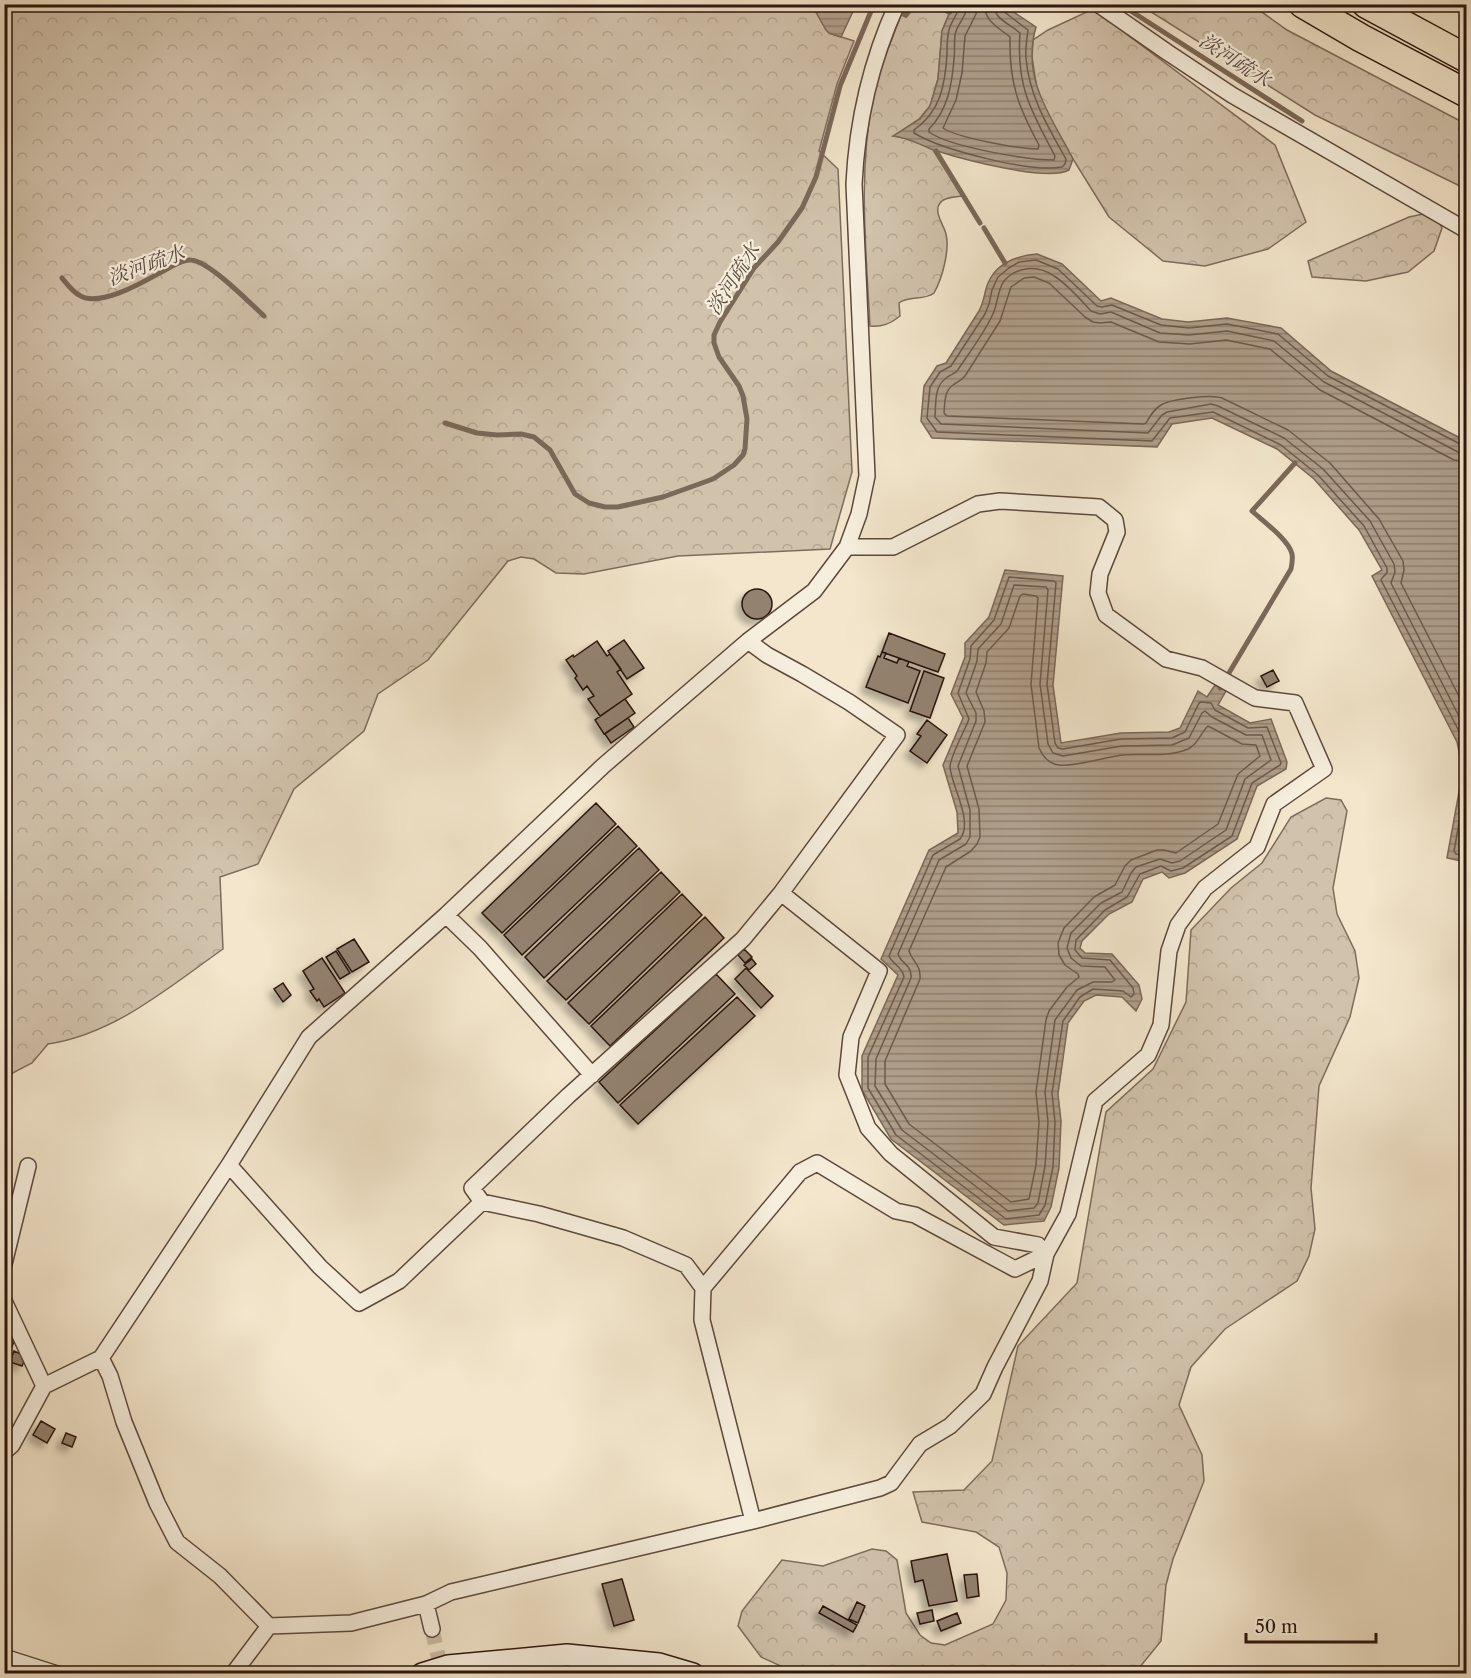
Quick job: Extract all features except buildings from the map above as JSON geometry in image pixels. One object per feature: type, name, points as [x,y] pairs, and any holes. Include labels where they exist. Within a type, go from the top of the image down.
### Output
[{"type":"highway","points":[[1303,4],[1361,38],[1467,93]]},
{"type":"highway","points":[[1366,4],[1467,58]]},
{"type":"street","points":[[4,1452],[12,1445],[44,1386],[101,1358],[229,1165],[309,1037],[446,915],[603,766],[748,641],[814,591],[847,547],[859,514],[867,476],[854,184],[855,162],[866,93],[897,4]]},
{"type":"street","points":[[1098,4],[1232,94],[1467,230]]},
{"type":"street","points":[[101,1358],[110,1376],[124,1422],[177,1542],[220,1576],[269,1626],[351,1623],[426,1604],[451,1593],[753,1521],[880,1488],[891,1483],[920,1444],[950,1426],[983,1394],[1040,1281],[1046,1254],[1068,1214],[1095,1101],[1148,1055],[1161,1025],[1169,951],[1178,925],[1205,888],[1257,847],[1274,804],[1324,769],[1295,703],[1255,698],[1202,668],[1166,659],[1106,615],[1098,593],[1100,574],[1117,532],[1115,520],[1099,507],[1000,501],[978,504],[893,547],[847,547]]},
{"type":"street","points":[[703,1288],[686,1265],[622,1238],[539,1214],[482,1202],[472,1188],[568,1096],[743,939],[781,893],[897,735],[849,702],[767,656],[748,641]]},
{"type":"street","points":[[781,893],[879,971],[851,1037],[846,1075],[868,1128],[891,1154],[994,1237],[1038,1245],[1046,1254]]},
{"type":"street","points":[[446,915],[480,948],[592,1075]]},
{"type":"street","points":[[753,1521],[702,1320],[703,1288],[800,1172],[817,1162],[896,1211],[915,1215],[1015,1269],[1046,1254]]},
{"type":"street","points":[[229,1165],[320,1267],[359,1303],[399,1281],[482,1202]]},
{"type":"street","points":[[4,1264],[28,1166]]},
{"type":"street","points":[[4,1301],[44,1386]]},
{"type":"street","points":[[426,1604],[432,1629]]},
{"type":"street","points":[[233,1674],[269,1626]]},
{"type":"street","points":[[422,1674],[448,1666],[567,1655],[659,1664],[693,1674]]},
{"type":"street","points":[[4,1657],[57,1674]]},
{"type":"green space","points":[[5,5],[812,5],[829,33],[854,41],[837,84],[819,151],[838,169],[852,472],[830,549],[678,556],[584,574],[556,573],[534,559],[521,557],[508,561],[428,660],[378,694],[364,731],[294,789],[258,864],[220,877],[223,949],[162,993],[119,1020],[73,1039],[48,1044],[32,1063],[5,1077]]},
{"type":"green space","points":[[916,5],[933,5],[949,14],[942,31],[938,79],[930,106],[919,119],[894,136],[911,139],[933,150],[962,196],[944,200],[938,207],[938,214],[946,234],[947,248],[940,280],[934,293],[899,303],[900,316],[886,324],[870,326],[864,212],[868,126],[878,76],[901,15],[906,17]]},
{"type":"green space","points":[[1140,5],[1252,5],[1287,30],[1466,124],[1466,189],[1315,115]]},
{"type":"green space","points":[[1093,9],[1275,145],[1306,222],[1268,249],[1205,266],[1163,261],[1109,217],[1043,105],[1037,89],[1032,57],[1033,40],[1048,30]]},
{"type":"green space","points":[[1423,214],[1437,218],[1442,228],[1434,251],[1408,272],[1366,281],[1312,277],[1308,261],[1409,217]]},
{"type":"green space","points":[[1326,798],[1341,800],[1347,811],[1333,888],[1337,914],[1355,951],[1359,978],[1350,1017],[1319,1086],[1311,1188],[1315,1229],[1309,1256],[1297,1281],[1225,1329],[1191,1367],[1179,1405],[1202,1455],[1204,1481],[1173,1559],[1166,1585],[1161,1641],[1135,1673],[798,1674],[761,1657],[738,1626],[742,1611],[782,1560],[823,1566],[872,1549],[886,1551],[897,1560],[906,1613],[920,1635],[931,1643],[945,1645],[993,1624],[1006,1600],[1007,1573],[999,1547],[976,1532],[922,1522],[913,1492],[964,1490],[992,1461],[1018,1346],[1077,1283],[1106,1112],[1153,1069],[1186,1002],[1191,930],[1231,888],[1262,863],[1291,817]]},
{"type":"water","points":[[812,5],[856,5],[841,37],[826,30]]},
{"type":"water","points":[[956,5],[1003,5],[1036,27],[1032,46],[1035,80],[1048,112],[1073,159],[1069,170],[1043,173],[1004,168],[949,155],[905,138],[893,136],[920,119],[930,106],[938,79],[942,31],[950,12]]},
{"type":"water","points":[[1037,254],[1062,264],[1101,301],[1111,298],[1162,319],[1188,322],[1227,318],[1281,328],[1331,371],[1466,441],[1466,862],[1447,858],[1463,770],[1457,742],[1372,576],[1382,570],[1359,530],[1314,479],[1277,449],[1212,418],[1172,424],[1157,447],[932,438],[921,421],[924,386],[937,366],[946,363],[979,311],[989,280],[999,267],[1013,259]]},
{"type":"water","points":[[1005,570],[1063,576],[1053,685],[1061,743],[1121,733],[1169,732],[1180,728],[1198,691],[1207,697],[1215,685],[1226,691],[1218,705],[1250,723],[1271,719],[1287,762],[1286,769],[1257,786],[1237,839],[1185,873],[1169,878],[1162,872],[1143,879],[1132,902],[1109,914],[1082,941],[1080,948],[1085,953],[1112,954],[1139,985],[1142,999],[1136,1011],[1122,997],[1096,995],[1084,1001],[1068,1023],[1058,1094],[1061,1121],[1059,1168],[1051,1207],[1044,1221],[1004,1225],[891,1139],[862,1090],[862,1056],[898,975],[881,959],[929,850],[958,833],[957,812],[943,765],[963,718],[951,694],[965,657],[965,643],[989,617]]},
{"type":"waterway","name":"淡河疏水","points":[[445,423],[477,433],[521,434],[534,437],[550,450],[575,494],[589,503],[605,507],[618,507],[663,497],[713,479],[734,465],[745,449],[747,419],[743,396],[739,386],[719,357],[714,335],[754,268],[778,242],[802,208],[816,177],[840,86],[874,4]]},
{"type":"waterway","points":[[904,13],[906,15],[914,4]]},
{"type":"waterway","points":[[937,4],[950,12]]},
{"type":"waterway","name":"淡河疏水","points":[[1120,4],[1302,121]]},
{"type":"waterway","points":[[936,151],[980,223]]},
{"type":"waterway","points":[[984,228],[1005,263]]},
{"type":"waterway","name":"淡河疏水","points":[[62,278],[79,295],[98,298],[123,292],[178,263],[191,260],[208,267],[264,316]]},
{"type":"waterway","points":[[1220,688],[1291,569],[1292,554],[1286,543],[1252,511],[1295,463]]},
{"type":"tunnel","points":[[432,1629],[442,1674]]}]
